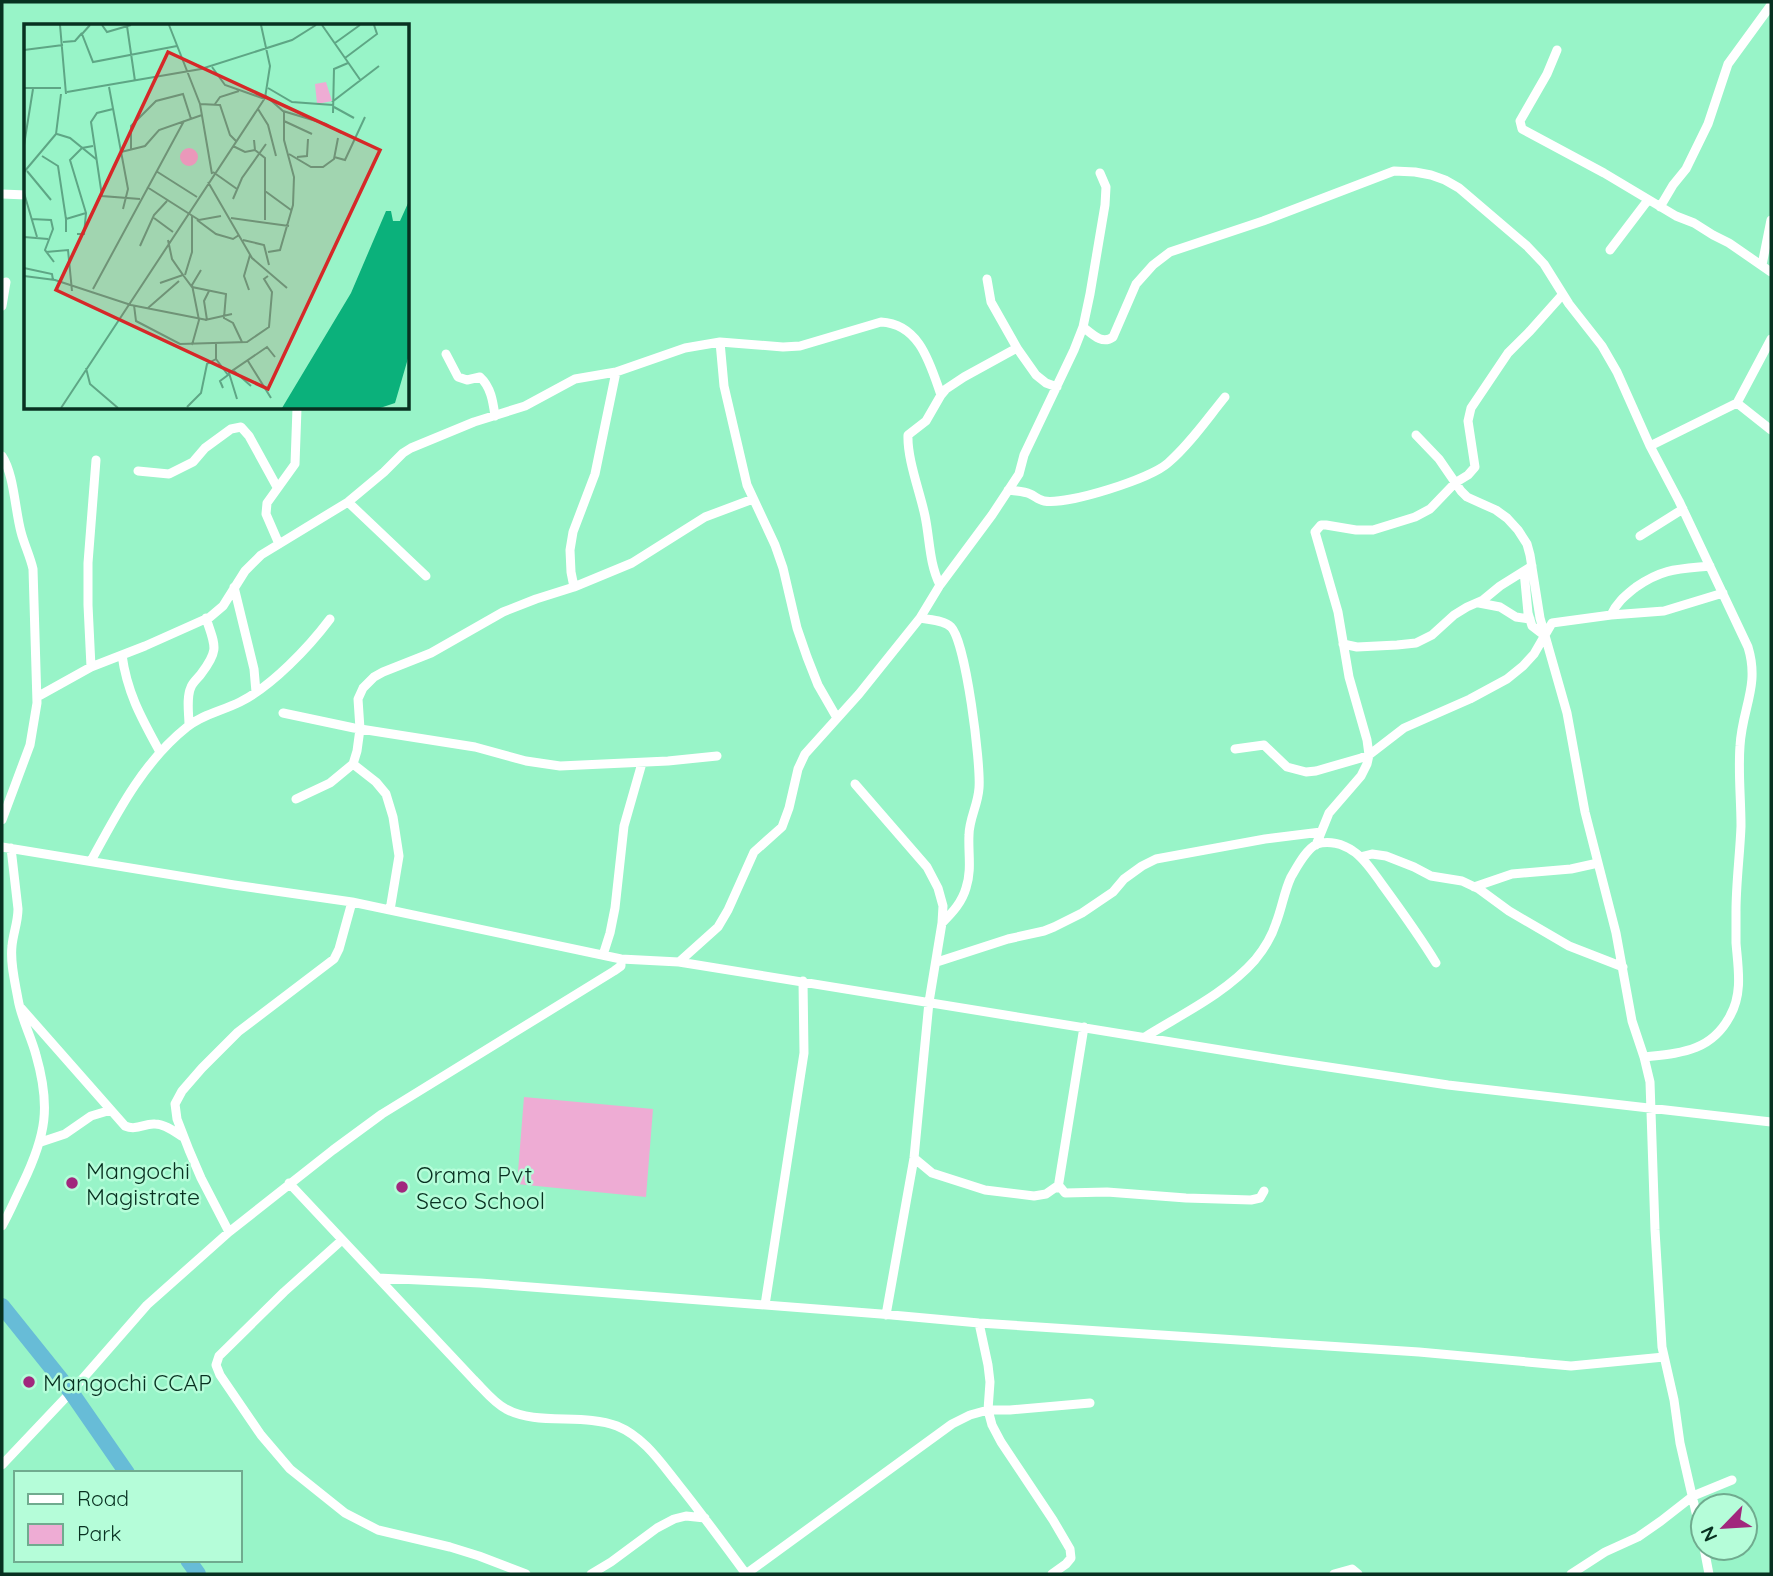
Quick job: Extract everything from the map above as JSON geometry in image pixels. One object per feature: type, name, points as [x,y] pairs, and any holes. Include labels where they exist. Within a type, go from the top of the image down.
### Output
[{"type":"highway","points":[[2,1306],[71,1392],[126,1471]]},
{"type":"street","points":[[1660,207],[1686,169],[1708,124],[1728,64],[1771,5]]},
{"type":"street","points":[[1557,50],[1520,121],[1520,127],[1676,216],[1694,223],[1771,272]]},
{"type":"street","points":[[1083,327],[1103,341],[1110,340],[1136,284],[1153,265],[1170,252],[1394,171],[1431,175],[1459,188],[1536,255],[1548,270],[1618,372],[1650,446],[1748,647],[1753,668],[1752,691],[1740,746],[1740,859],[1736,904],[1739,990],[1736,1004],[1730,1018],[1705,1044],[1690,1051],[1644,1057]]},
{"type":"street","points":[[680,962],[718,927],[754,852],[778,831],[784,822],[805,754],[920,618],[940,585],[1019,474],[1024,454],[1083,327],[1105,205],[1106,187],[1100,173]]},
{"type":"street","points":[[2,194],[24,195]]},
{"type":"street","points":[[1610,250],[1648,200]]},
{"type":"street","points":[[1762,265],[1771,220]]},
{"type":"street","points":[[987,279],[991,302],[1017,348],[1041,379],[1057,387]]},
{"type":"street","points":[[2,306],[6,282]]},
{"type":"street","points":[[1316,845],[1329,813],[1361,776],[1369,755],[1349,677],[1338,612],[1315,534],[1317,529],[1326,525],[1367,530],[1399,523],[1430,509],[1455,483],[1468,475],[1475,467],[1468,421],[1471,408],[1508,353],[1563,294]]},
{"type":"street","points":[[37,697],[90,667],[206,618],[223,606],[245,571],[261,555],[348,502],[407,450],[467,425],[525,406],[582,376],[616,372],[685,348],[720,342],[800,346],[881,322],[905,329],[918,340],[941,395]]},
{"type":"street","points":[[1650,446],[1737,403],[1771,340]]},
{"type":"street","points":[[720,342],[727,402],[747,485],[775,545],[807,657],[818,685],[837,718]]},
{"type":"street","points":[[940,585],[931,563],[928,528],[908,438],[912,431],[929,418],[941,395],[959,380],[1017,348]]},
{"type":"street","points":[[446,354],[454,372],[461,379],[480,377],[485,381],[491,394],[495,416]]},
{"type":"street","points":[[574,587],[570,550],[573,531],[595,474],[616,372]]},
{"type":"street","points":[[1008,490],[1028,493],[1046,502],[1058,501],[1088,495],[1152,474],[1171,461],[1226,397]]},
{"type":"street","points":[[1737,403],[1771,430]]},
{"type":"street","points":[[279,544],[267,514],[267,503],[295,464],[297,410]]},
{"type":"street","points":[[138,471],[169,474],[193,462],[205,448],[231,429],[242,427],[250,436],[276,487]]},
{"type":"street","points":[[1416,435],[1439,459],[1467,497],[1507,518],[1527,544],[1528,613],[1532,626],[1545,636]]},
{"type":"street","points":[[2,456],[8,467],[22,535],[33,569],[37,697],[30,745],[2,820]]},
{"type":"street","points":[[90,667],[89,563],[96,460]]},
{"type":"street","points":[[296,799],[330,783],[353,764],[360,729],[358,699],[363,688],[374,677],[431,653],[502,612],[632,563],[705,517],[753,499]]},
{"type":"street","points":[[348,502],[426,576]]},
{"type":"street","points":[[1640,536],[1683,509]]},
{"type":"street","points":[[1611,615],[1616,603],[1653,575],[1676,569],[1710,566]]},
{"type":"street","points":[[1343,644],[1357,646],[1416,643],[1432,635],[1454,615],[1479,603],[1528,569]]},
{"type":"street","points":[[1528,569],[1567,713],[1585,811],[1616,933],[1632,1021],[1650,1082],[1655,1230],[1664,1357],[1692,1492]]},
{"type":"street","points":[[234,587],[254,668],[256,692]]},
{"type":"street","points":[[1235,749],[1265,745],[1287,767],[1306,772],[1353,761],[1369,755],[1404,728],[1470,699],[1507,679],[1534,654],[1552,623],[1664,611],[1723,593]]},
{"type":"street","points":[[1479,603],[1500,607],[1516,617],[1530,620]]},
{"type":"street","points":[[189,725],[189,691],[214,652],[213,638],[206,618]]},
{"type":"street","points":[[920,618],[947,624],[955,635],[963,660],[979,764],[978,798],[969,833],[968,879],[961,901],[942,923]]},
{"type":"street","points":[[91,861],[107,829],[160,752],[189,725],[256,692],[315,640],[330,619]]},
{"type":"street","points":[[121,655],[124,674],[138,713],[160,752]]},
{"type":"street","points":[[283,713],[360,729],[475,747],[546,765],[642,763],[717,756]]},
{"type":"street","points":[[603,955],[615,908],[624,826],[642,763]]},
{"type":"street","points":[[353,764],[376,782],[386,794],[393,817],[399,856],[390,910]]},
{"type":"street","points":[[855,784],[927,867],[941,896],[942,923],[929,1002],[914,1158],[886,1315]]},
{"type":"street","points":[[937,962],[1055,927],[1082,913],[1113,892],[1124,879],[1156,859],[1265,839],[1321,832]]},
{"type":"street","points":[[1145,1037],[1224,988],[1254,961],[1268,942],[1292,876],[1309,849],[1327,842],[1335,843],[1360,856],[1436,963]]},
{"type":"street","points":[[2,1226],[34,1162],[44,1130],[45,1114],[44,1091],[36,1054],[19,1007],[12,956],[18,909],[6,848],[352,902],[621,959],[680,962],[1448,1085],[1771,1122]]},
{"type":"street","points":[[1360,856],[1386,856],[1432,876],[1456,879],[1485,892],[1509,911],[1569,946],[1623,967]]},
{"type":"street","points":[[1474,887],[1513,874],[1571,869],[1598,863]]},
{"type":"street","points":[[229,1232],[201,1178],[184,1137],[175,1104],[202,1068],[239,1032],[334,959],[352,902]]},
{"type":"street","points":[[2,1465],[71,1392],[147,1305],[229,1232],[289,1183],[382,1114],[614,971],[621,965],[621,959]]},
{"type":"street","points":[[765,1305],[804,1053],[803,981]]},
{"type":"street","points":[[19,1007],[120,1121],[134,1129],[156,1124],[170,1128],[184,1137]]},
{"type":"street","points":[[1058,1188],[1084,1027]]},
{"type":"street","points":[[41,1142],[65,1134],[91,1116],[111,1110]]},
{"type":"street","points":[[914,1158],[932,1173],[985,1190],[1034,1196],[1046,1194],[1056,1187],[1065,1193],[1107,1192],[1236,1200],[1260,1198],[1264,1191]]},
{"type":"street","points":[[289,1183],[481,1388],[503,1408],[529,1416],[600,1422],[631,1433],[652,1452],[746,1574],[952,1424],[970,1415],[988,1410],[1090,1403]]},
{"type":"street","points":[[342,1240],[219,1356],[216,1365],[220,1375],[261,1435],[290,1469],[345,1513],[378,1530],[469,1553],[526,1574]]},
{"type":"street","points":[[378,1278],[505,1285],[979,1324],[1419,1352],[1571,1366],[1664,1357]]},
{"type":"street","points":[[979,1324],[988,1366],[988,1410],[992,1425],[1070,1549],[1071,1558],[1052,1574]]},
{"type":"street","points":[[1703,1492],[1732,1480]]},
{"type":"street","points":[[1571,1574],[1605,1552],[1637,1537],[1689,1499]]},
{"type":"street","points":[[591,1574],[674,1519],[685,1516],[705,1518]]},
{"type":"street","points":[[1334,1574],[1352,1569],[1358,1574]]},
{"type":"green space","points":[[524,1097],[653,1109],[646,1197],[517,1184]]},
{"type":"place","name":"Mangochi Magistrate","points":[[72,1183]]},
{"type":"place","name":"Orama Pvt Seco School","points":[[402,1187]]},
{"type":"place","name":"Mangochi CCAP","points":[[29,1382]]}]
